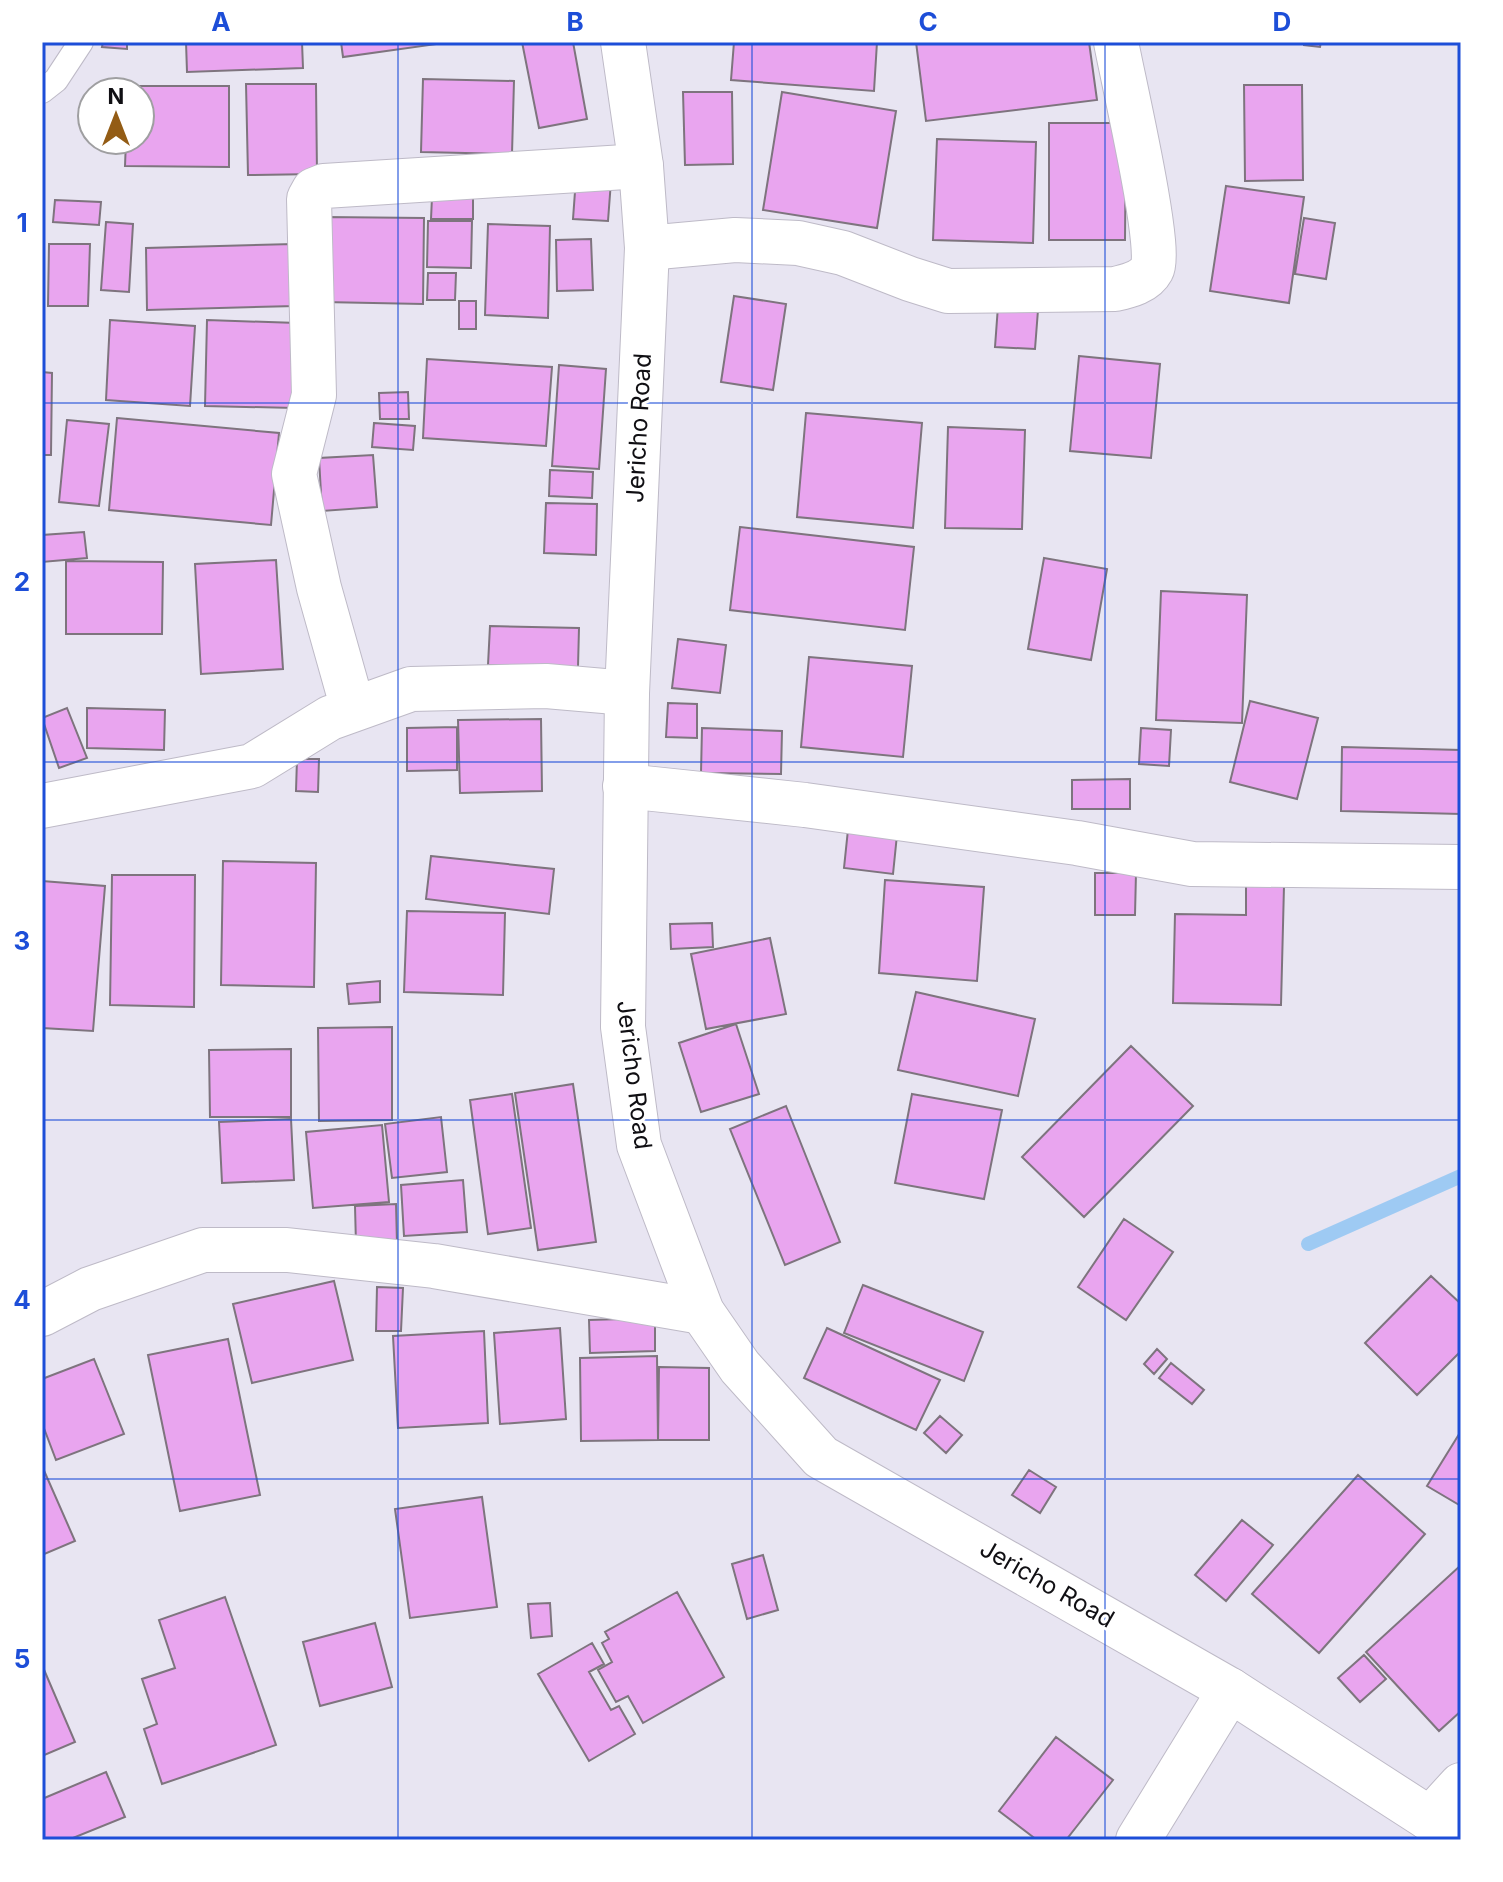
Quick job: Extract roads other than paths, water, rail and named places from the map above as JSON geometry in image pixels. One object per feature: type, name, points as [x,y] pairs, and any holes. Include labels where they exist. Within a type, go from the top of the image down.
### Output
[{"type":"street","name":"Jericho Road","points":[[623,42],[641,166],[647,248],[627,693],[623,1027],[639,1145],[702,1312],[740,1367],[821,1457],[1230,1690],[1445,1827]]},
{"type":"street","points":[[647,248],[735,240],[798,243],[843,253],[948,291],[1115,289],[1132,285],[1146,276],[1156,256],[1149,205],[1116,42]]},
{"type":"street","points":[[353,709],[319,588],[294,474],[314,395],[309,199],[314,190],[324,186],[641,166]]},
{"type":"street","points":[[42,806],[252,766],[330,718],[411,689],[546,686],[627,693]]},
{"type":"street","points":[[625,786],[805,805],[1077,843],[1192,864],[1461,867]]},
{"type":"street","points":[[42,1314],[90,1289],[203,1250],[287,1250],[434,1266],[702,1312]]},
{"type":"street","points":[[1138,1840],[1230,1690]]},
{"type":"street","points":[[1445,1827],[1461,1785]]},
{"type":"lane","points":[[42,91],[56,80],[81,42]]},
{"type":"waterway","points":[[1308,1244],[1461,1176]]}]
